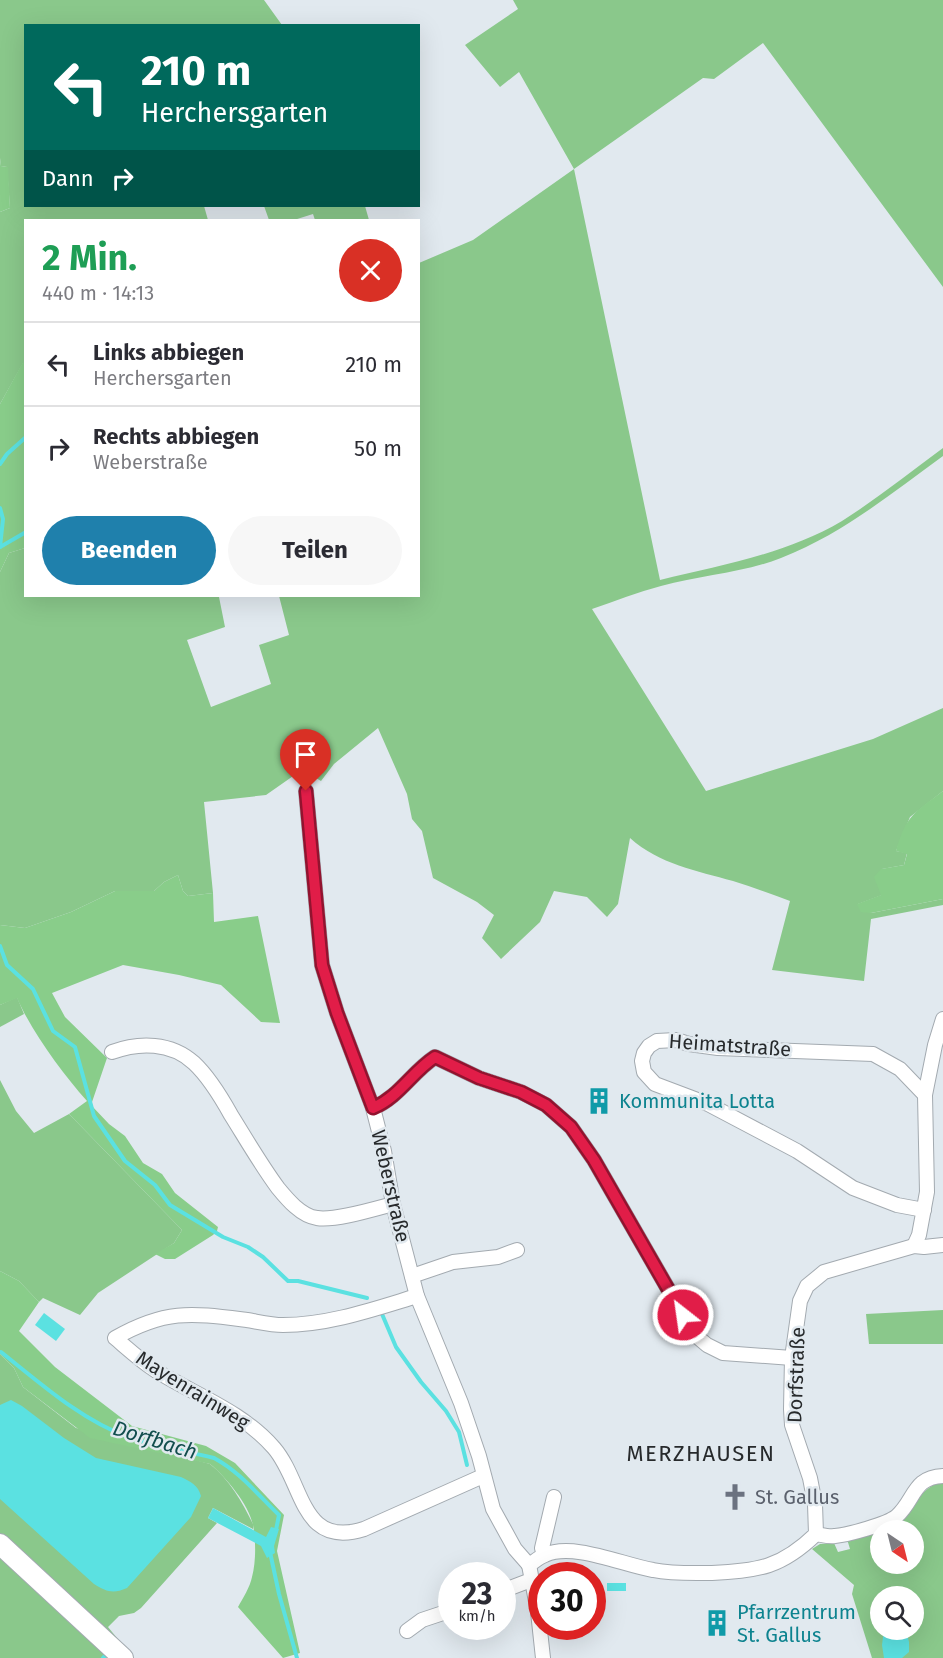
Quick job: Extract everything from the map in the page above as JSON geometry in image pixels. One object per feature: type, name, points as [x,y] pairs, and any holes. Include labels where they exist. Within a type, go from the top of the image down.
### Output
[{"type":"main road","points":[[0,1544],[123,1658]]},
{"type":"street","name":"Weberstraße","points":[[306,791],[322,965],[337,1013],[373,1108],[384,1151],[393,1204],[417,1296],[461,1403],[479,1456],[493,1509],[515,1549],[528,1563]]},
{"type":"street","points":[[914,1246],[927,1192],[925,1095],[943,1019]]},
{"type":"street","name":"Heimatstraße","points":[[924,1210],[897,1205],[853,1188],[797,1151],[708,1104],[655,1084],[644,1072],[642,1061],[649,1046],[657,1041],[676,1040],[718,1048],[873,1054],[900,1069],[925,1095]]},
{"type":"street","points":[[112,1052],[131,1045],[157,1046],[193,1062],[220,1097],[267,1173],[299,1210],[316,1218],[350,1215],[393,1204]]},
{"type":"street","points":[[373,1108],[387,1102],[435,1057],[479,1078],[521,1092],[546,1105],[571,1127],[594,1160],[694,1334],[707,1345],[723,1353],[792,1358]]},
{"type":"street","name":"Dorfstraße","points":[[816,1534],[815,1504],[810,1478],[792,1425],[792,1358],[800,1301],[807,1286],[824,1272],[914,1246],[943,1245]]},
{"type":"street","points":[[412,1276],[453,1262],[498,1257],[517,1250]]},
{"type":"street","name":"Mayenrainweg","points":[[417,1296],[327,1321],[282,1325],[205,1314],[181,1314],[135,1327],[115,1338],[153,1369],[223,1407],[259,1432],[284,1460],[305,1510],[318,1525],[331,1533],[344,1534],[364,1529],[483,1476]]},
{"type":"street","points":[[534,1562],[544,1555],[557,1551],[596,1555],[651,1570],[681,1574],[761,1569],[783,1560],[804,1546],[816,1534],[834,1537],[889,1522],[898,1515],[919,1485],[932,1476],[943,1476]]},
{"type":"street","points":[[544,1555],[542,1548],[554,1497]]},
{"type":"street","points":[[407,1631],[422,1620],[438,1615]]},
{"type":"street","points":[[541,1640],[543,1658]]},
{"type":"green space","points":[[0,0],[264,0],[281,24],[24,24],[24,207],[204,207],[208,219],[24,219],[24,364],[0,404],[0,212],[10,208],[7,167],[1,166]]},
{"type":"green space","points":[[513,0],[943,0],[943,287],[763,43],[714,79],[703,78],[574,169],[519,72],[500,87],[465,45],[518,9]]},
{"type":"green space","points":[[0,158],[1,166],[8,167],[10,208],[0,212]]},
{"type":"green space","points":[[574,169],[660,580],[753,557],[821,532],[868,504],[943,448],[943,456],[885,499],[846,525],[804,548],[767,563],[661,586],[592,609],[706,791],[873,739],[943,708],[943,791],[910,817],[896,851],[907,853],[904,865],[882,869],[882,895],[858,904],[871,913],[943,899],[943,905],[871,919],[864,981],[772,970],[790,901],[666,860],[641,847],[630,838],[618,904],[607,917],[587,897],[554,891],[540,922],[501,959],[482,938],[494,915],[477,902],[433,878],[422,831],[412,819],[407,794],[378,728],[334,764],[321,781],[311,775],[299,777],[296,774],[266,795],[204,802],[213,893],[188,896],[183,891],[178,875],[164,882],[154,891],[115,891],[71,912],[25,928],[0,925],[0,572],[9,553],[24,548],[24,597],[219,597],[225,627],[187,640],[211,707],[271,684],[259,645],[289,635],[279,597],[420,597],[420,263],[473,240]]},
{"type":"green space","points":[[264,207],[365,207],[369,219],[315,219],[313,214],[297,219],[269,219]]},
{"type":"green space","points":[[23,362],[24,548],[9,553],[0,572],[0,404]]},
{"type":"green space","points":[[943,791],[943,899],[871,913],[861,912],[857,904],[881,895],[874,877],[881,869],[904,865],[907,854],[896,851],[908,822],[918,810]]},
{"type":"green space","points":[[178,875],[183,891],[188,896],[213,893],[214,922],[258,916],[280,1023],[261,1022],[221,985],[123,965],[52,993],[65,1017],[107,1058],[91,1105],[109,1124],[125,1136],[143,1163],[162,1174],[175,1193],[218,1227],[213,1235],[175,1259],[165,1259],[155,1254],[174,1243],[182,1230],[69,1114],[87,1101],[48,1052],[17,998],[0,1005],[0,925],[25,928],[71,912],[115,891],[154,891],[164,882]]},
{"type":"green space","points":[[17,997],[24,1014],[0,1027],[0,1005]]},
{"type":"green space","points":[[0,1080],[16,1111],[34,1133],[69,1114],[182,1230],[174,1243],[98,1293],[80,1315],[43,1298],[39,1302],[19,1281],[0,1271]]},
{"type":"green space","points":[[0,1271],[19,1281],[39,1302],[19,1331],[55,1367],[132,1426],[206,1446],[235,1463],[284,1515],[277,1551],[300,1653],[283,1658],[238,1607],[250,1585],[253,1571],[255,1551],[253,1525],[242,1500],[210,1464],[90,1438],[23,1387],[14,1368],[0,1354]]},
{"type":"green space","points":[[943,1310],[943,1344],[869,1344],[866,1314]]},
{"type":"green space","points":[[0,1354],[14,1368],[23,1387],[76,1428],[210,1464],[229,1484],[253,1524],[253,1529],[213,1508],[208,1518],[217,1523],[141,1608],[134,1613],[119,1616],[108,1627],[121,1643],[106,1658],[0,1658]]},
{"type":"green space","points":[[943,1481],[943,1658],[872,1658],[852,1594],[854,1585],[812,1549],[820,1544],[834,1543],[838,1552],[850,1549],[847,1539],[870,1533],[870,1574],[924,1574],[924,1520],[900,1520],[926,1491]]},
{"type":"water","points":[[44,1313],[65,1329],[56,1341],[35,1325]]},
{"type":"water","points":[[11,1400],[96,1458],[181,1477],[198,1489],[201,1496],[191,1517],[127,1588],[110,1591],[94,1584],[0,1499],[0,1405]]},
{"type":"water","points":[[213,1508],[266,1537],[271,1527],[279,1529],[274,1546],[275,1553],[267,1558],[261,1546],[208,1518]]},
{"type":"water","points":[[607,1583],[626,1583],[626,1591],[607,1591]]},
{"type":"water","points":[[883,1640],[908,1640],[909,1652],[902,1658],[884,1658]]},
{"type":"waterway","points":[[0,464],[7,454],[24,439]]},
{"type":"waterway","points":[[0,508],[3,519],[0,547]]},
{"type":"waterway","points":[[0,547],[24,533]]},
{"type":"waterway","points":[[0,946],[7,965],[33,989],[53,1031],[75,1047],[94,1116],[125,1161],[155,1185],[170,1205],[223,1237],[248,1247],[263,1257],[288,1281],[298,1281],[367,1298]]},
{"type":"waterway","points":[[382,1314],[396,1347],[421,1382],[446,1411],[459,1432],[467,1465]]},
{"type":"waterway","name":"Dorfbach","points":[[1,1352],[77,1411],[111,1430],[149,1444],[214,1458],[240,1477],[279,1515],[276,1530]]},
{"type":"waterway","name":"Dorfbach","points":[[270,1552],[297,1658]]},
{"type":"place","name":"Kommunita Lotta","points":[[599,1101]]},
{"type":"place","name":"St. Gallus","points":[[735,1497]]},
{"type":"place","name":"Pfarrzentrum St. Gallus","points":[[717,1623]]},
{"type":"district","name":"MERZHAUSEN","points":[[701,1453]]},
{"type":"route","points":[[306,791],[322,965],[337,1013],[373,1108],[387,1102],[435,1057],[479,1078],[521,1092],[546,1105],[571,1127],[594,1160],[683,1315]]}]
